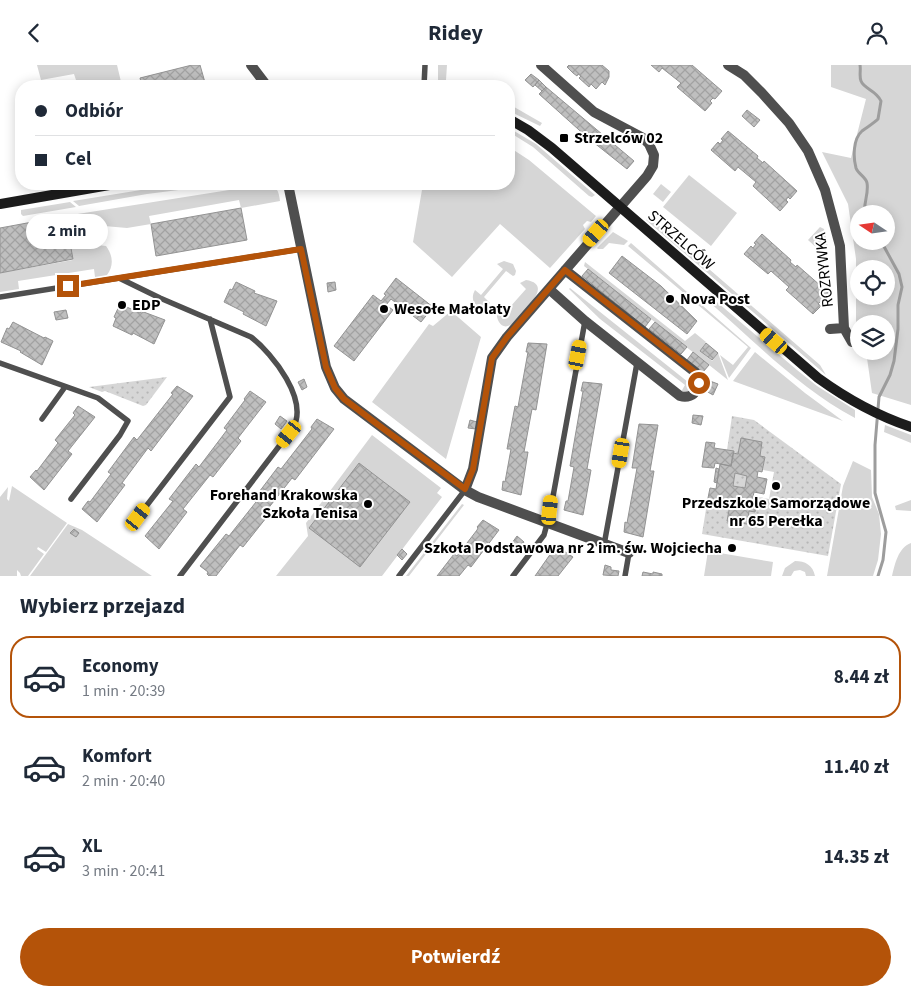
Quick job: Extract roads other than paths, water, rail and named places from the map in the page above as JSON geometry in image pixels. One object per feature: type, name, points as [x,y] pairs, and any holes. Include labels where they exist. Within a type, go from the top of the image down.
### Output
[{"type":"street","points":[[251,65],[262,80]]},
{"type":"street","points":[[465,489],[473,469],[492,358],[507,337],[650,171],[654,158],[651,148],[638,134],[618,126],[594,112],[540,65]]},
{"type":"street","name":"ROZRYWKA","points":[[728,65],[744,75],[762,93],[789,123],[808,151],[825,190],[840,246],[844,328],[850,338]]},
{"type":"street","name":"STRZELCÓW","points":[[515,123],[538,137],[804,367],[856,403],[911,427]]},
{"type":"street","points":[[0,204],[80,190]]},
{"type":"street","points":[[289,190],[326,367],[331,381],[344,399],[478,497],[629,553]]},
{"type":"street","points":[[549,289],[584,321],[680,396],[691,397],[699,383],[695,372],[565,270]]},
{"type":"street","name":"ROZRYWKA","points":[[830,329],[844,328]]},
{"type":"lane","points":[[424,80],[425,65]]},
{"type":"lane","points":[[0,297],[301,249]]},
{"type":"lane","points":[[119,278],[160,298],[241,332],[258,343],[276,365],[296,399],[298,418],[294,428],[180,576]]},
{"type":"lane","points":[[134,522],[230,397],[210,319]]},
{"type":"lane","points":[[513,576],[544,535],[584,321]]},
{"type":"lane","points":[[0,363],[98,398],[128,421],[120,435],[71,499]]},
{"type":"lane","points":[[604,545],[637,363]]},
{"type":"lane","points":[[42,419],[65,387]]},
{"type":"lane","points":[[398,576],[465,489]]},
{"type":"lane","points":[[625,576],[629,553]]},
{"type":"waterway","points":[[860,65],[861,81],[881,101],[878,119],[859,134],[854,148],[856,168],[867,183],[865,205]]},
{"type":"waterway","points":[[878,576],[883,560],[886,532],[875,493],[875,445],[879,397],[890,375],[894,361],[898,329],[898,305],[902,287],[899,274],[886,250]]},
{"type":"place","name":"Strzelców 02","points":[[564,138]]},
{"type":"place","name":"Nova Post","points":[[670,299]]},
{"type":"place","name":"EDP","points":[[122,305]]},
{"type":"place","name":"Wesołe Małolaty","points":[[384,309]]},
{"type":"place","name":"Przedszkole Samorządowe nr 65 Perełka","points":[[776,486]]},
{"type":"place","name":"Forehand Krakowska Szkoła Tenisa","points":[[368,504]]},
{"type":"place","name":"Szkoła Podstawowa nr 2 im. św. Wojciecha","points":[[732,548]]}]
